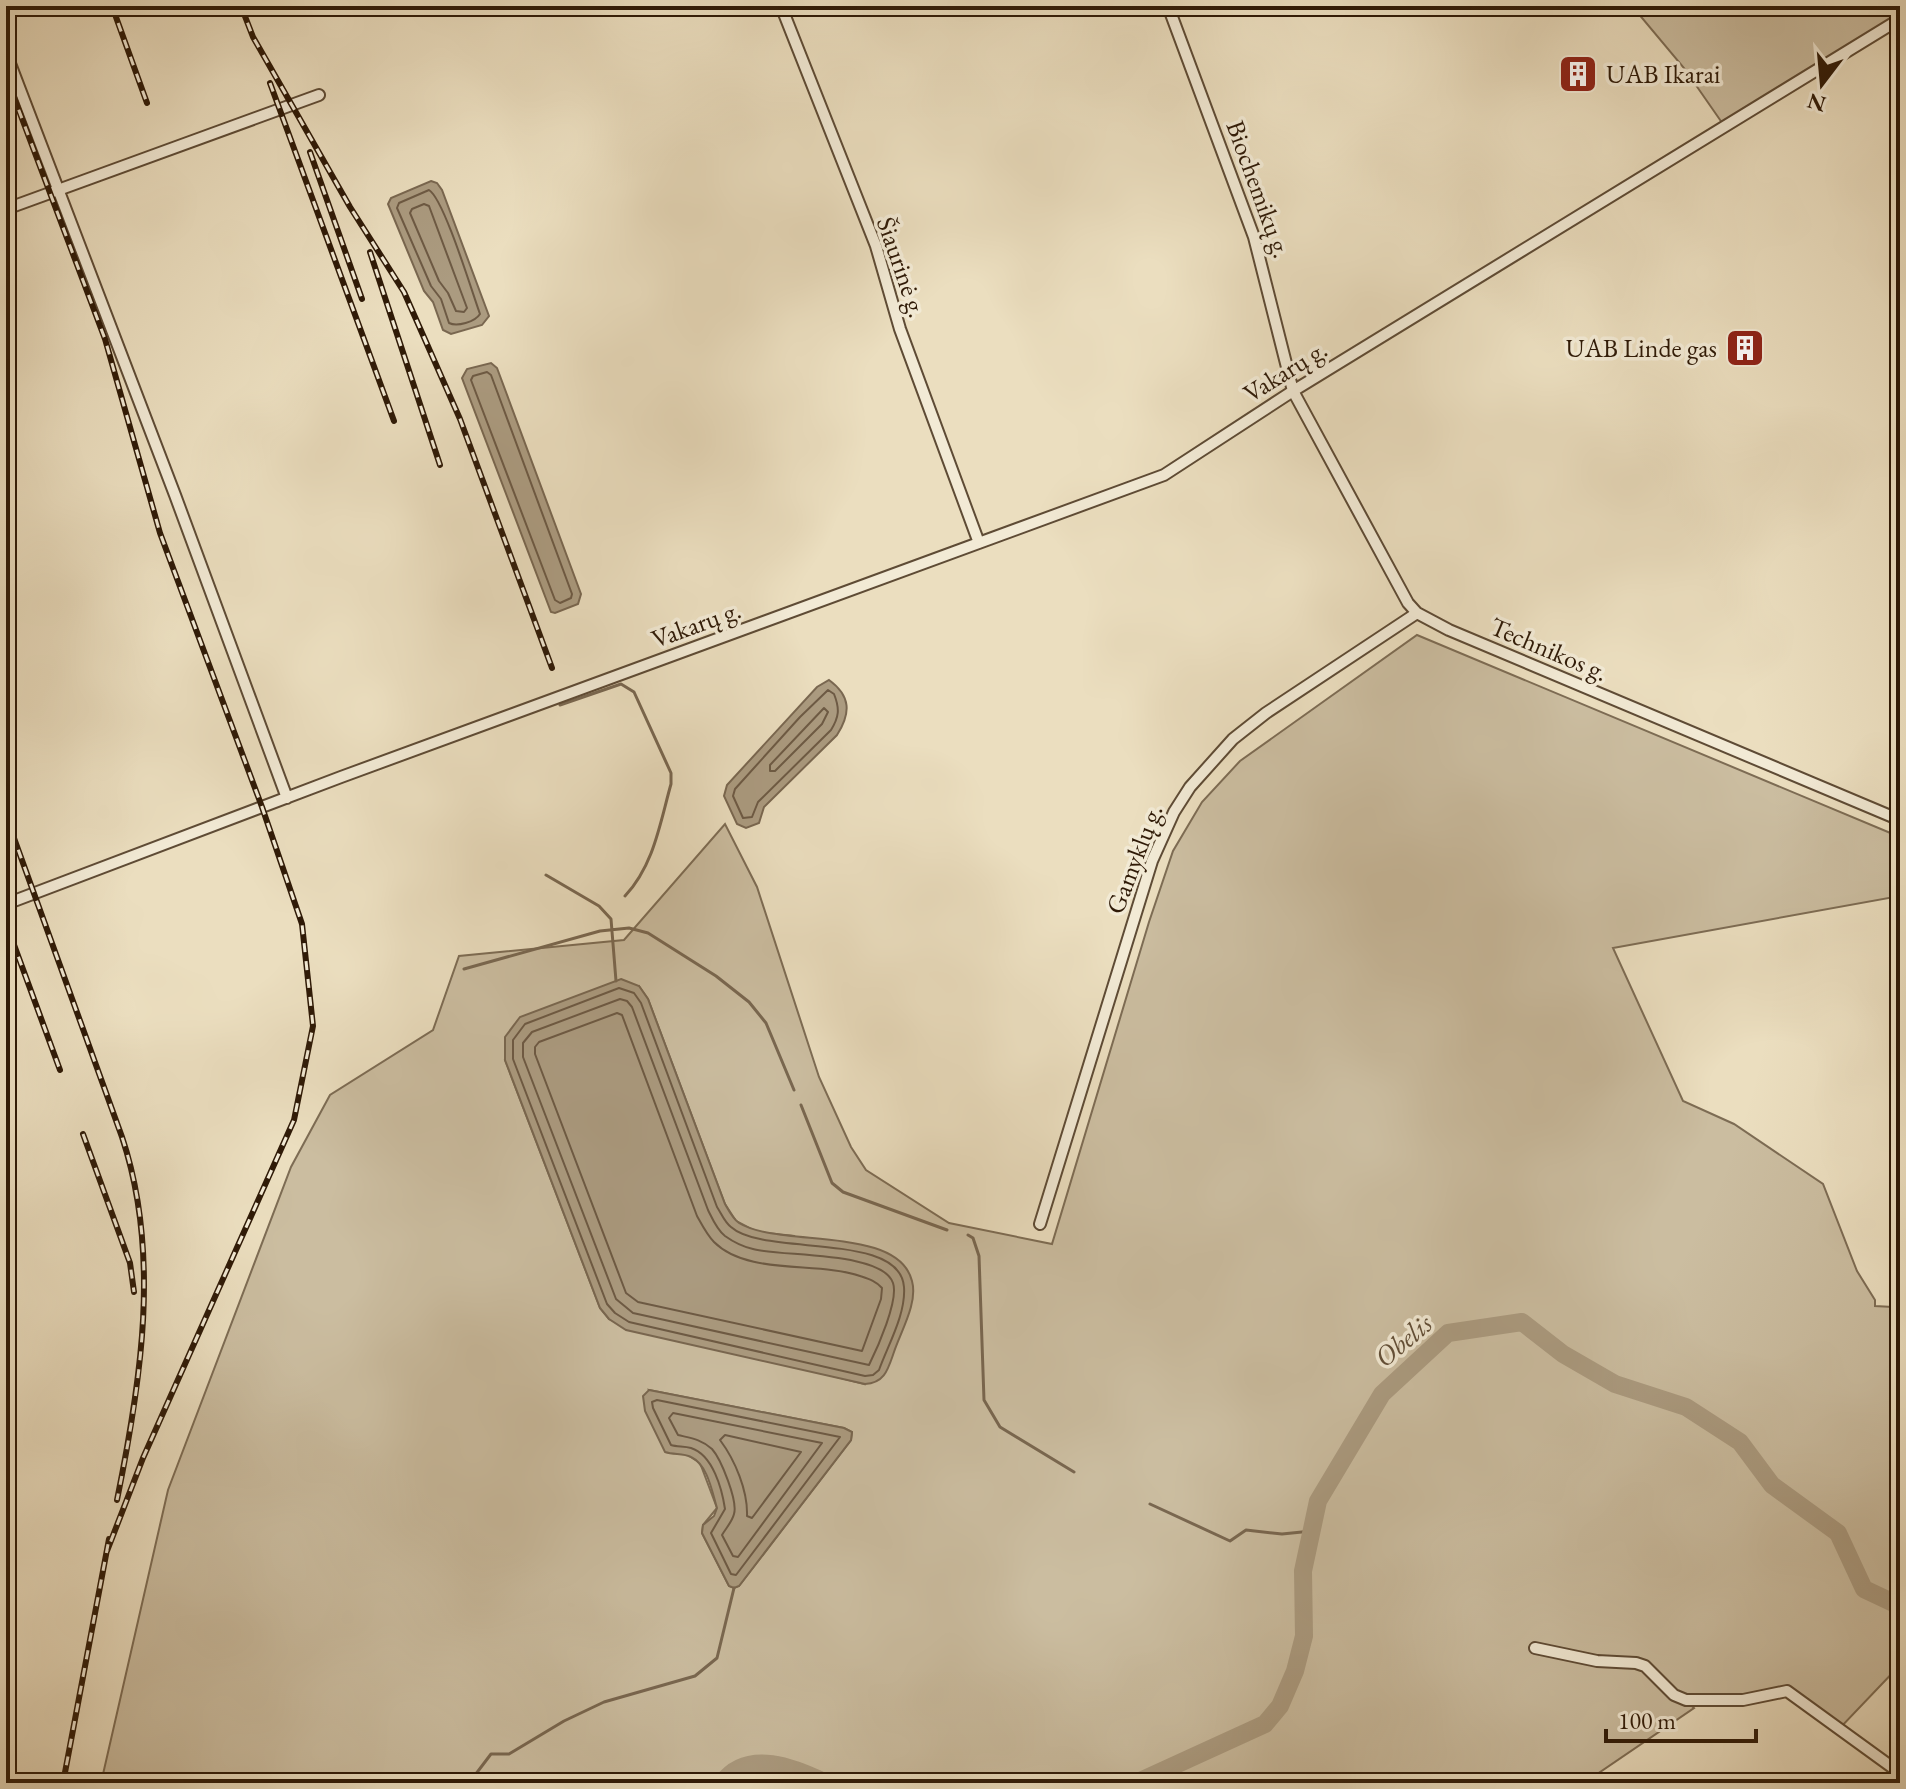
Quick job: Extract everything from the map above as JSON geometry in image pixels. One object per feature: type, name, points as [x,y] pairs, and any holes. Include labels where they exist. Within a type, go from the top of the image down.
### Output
[{"type":"street","name":"Šiaurinė g.","points":[[781,6],[876,246],[900,329],[979,543]]},
{"type":"street","name":"Biochemikų g.","points":[[1168,6],[1254,237],[1293,391]]},
{"type":"street","name":"Vakarų g.","points":[[6,904],[1164,475],[1293,391],[1900,19]]},
{"type":"street","points":[[6,53],[287,798]]},
{"type":"street","points":[[6,209],[319,95]]},
{"type":"street","name":"Technikos g.","points":[[1293,391],[1408,603],[1417,613],[1449,630],[1900,820]]},
{"type":"street","name":"Gamyklų g.","points":[[1040,1224],[1144,885],[1174,812],[1204,768],[1247,726],[1417,613]]},
{"type":"street","points":[[1535,1648],[1597,1661],[1645,1666],[1674,1695],[1686,1700],[1743,1700],[1787,1691],[1900,1773]]},
{"type":"shaded area","points":[[1632,6],[1900,6],[1900,19],[1725,127],[1684,68]]},
{"type":"shaded area","points":[[1417,635],[1900,837],[1900,896],[1613,948],[1683,1101],[1734,1124],[1823,1184],[1857,1271],[1875,1300],[1875,1306],[1893,1307],[1900,1304],[1900,1665],[1840,1728],[1793,1694],[1687,1701],[1694,1708],[1584,1783],[101,1783],[168,1490],[291,1167],[330,1095],[433,1030],[459,956],[624,940],[725,824],[757,887],[819,1077],[851,1147],[866,1170],[949,1223],[1052,1244],[1173,851],[1202,802],[1240,761]],"holes":[[[639,986],[648,999],[725,1204],[736,1221],[757,1232],[794,1236],[864,1384],[609,1319],[600,1308],[505,1060]],[[649,1390],[852,1432],[851,1440],[739,1586],[729,1586],[702,1533],[703,1525],[717,1508],[700,1463],[688,1455]]]},
{"type":"water","points":[[431,181],[442,190],[489,316],[482,325],[451,334],[443,330],[433,302],[424,291],[388,204],[391,198]]},
{"type":"water","points":[[491,363],[497,368],[581,594],[578,604],[555,613],[551,612],[462,378],[467,369]]},
{"type":"water","points":[[829,680],[842,692],[846,705],[845,719],[837,735],[764,807],[759,823],[746,828],[737,824],[724,796],[727,785],[817,687]]},
{"type":"water","points":[[621,979],[639,986],[648,999],[725,1204],[735,1219],[757,1230],[781,1235],[862,1245],[885,1252],[902,1263],[912,1281],[911,1308],[887,1369],[877,1381],[865,1384],[626,1330],[609,1319],[600,1308],[505,1060],[505,1037],[520,1017]]},
{"type":"water","points":[[649,1390],[852,1432],[851,1440],[739,1586],[729,1586],[702,1533],[703,1525],[714,1516],[717,1508],[705,1472],[691,1457],[665,1452],[645,1411],[643,1396]]},
{"type":"waterway","points":[[560,705],[621,684],[634,692],[671,773],[671,784],[655,843],[643,871],[625,896]]},
{"type":"waterway","points":[[546,875],[599,906],[611,919],[616,981]]},
{"type":"waterway","points":[[464,969],[600,931],[629,928],[648,933],[716,976],[749,1002],[766,1023],[794,1090]]},
{"type":"waterway","points":[[801,1105],[832,1183],[843,1192],[947,1230]]},
{"type":"waterway","points":[[968,1235],[973,1238],[979,1256],[984,1400],[1000,1427],[1074,1472]]},
{"type":"waterway","name":"Obelis","points":[[1136,1783],[1265,1724],[1280,1706],[1295,1671],[1304,1636],[1303,1571],[1318,1501],[1382,1394],[1448,1333],[1522,1322],[1563,1354],[1615,1384],[1686,1407],[1740,1442],[1772,1485],[1838,1533],[1864,1589],[1900,1606]]},
{"type":"waterway","points":[[1150,1504],[1230,1541],[1246,1530],[1282,1534],[1312,1531]]},
{"type":"waterway","points":[[469,1783],[491,1754],[509,1754],[564,1721],[604,1702],[695,1676],[717,1658],[734,1588]]},
{"type":"waterway","name":"Obelis","points":[[722,1783],[733,1772],[758,1764],[786,1767],[826,1783]]},
{"type":"railway","points":[[112,6],[147,103]]},
{"type":"railway","points":[[241,6],[253,37],[350,207],[404,292],[460,419],[552,668]]},
{"type":"railway","points":[[6,76],[105,339],[160,533],[302,924],[313,1026],[294,1120],[143,1458],[107,1551]]},
{"type":"railway","points":[[270,83],[394,421]]},
{"type":"railway","points":[[310,152],[362,299]]},
{"type":"railway","points":[[370,252],[440,465]]},
{"type":"railway","points":[[6,816],[122,1137],[134,1181],[141,1226],[143,1318],[133,1410],[117,1500]]},
{"type":"railway","points":[[6,923],[60,1070]]},
{"type":"railway","points":[[83,1134],[130,1263],[134,1292]]},
{"type":"railway","points":[[63,1783],[109,1539]]},
{"type":"place","name":"UAB Ikarai","points":[[1578,74]]},
{"type":"place","name":"UAB Linde gas","points":[[1745,348]]}]
